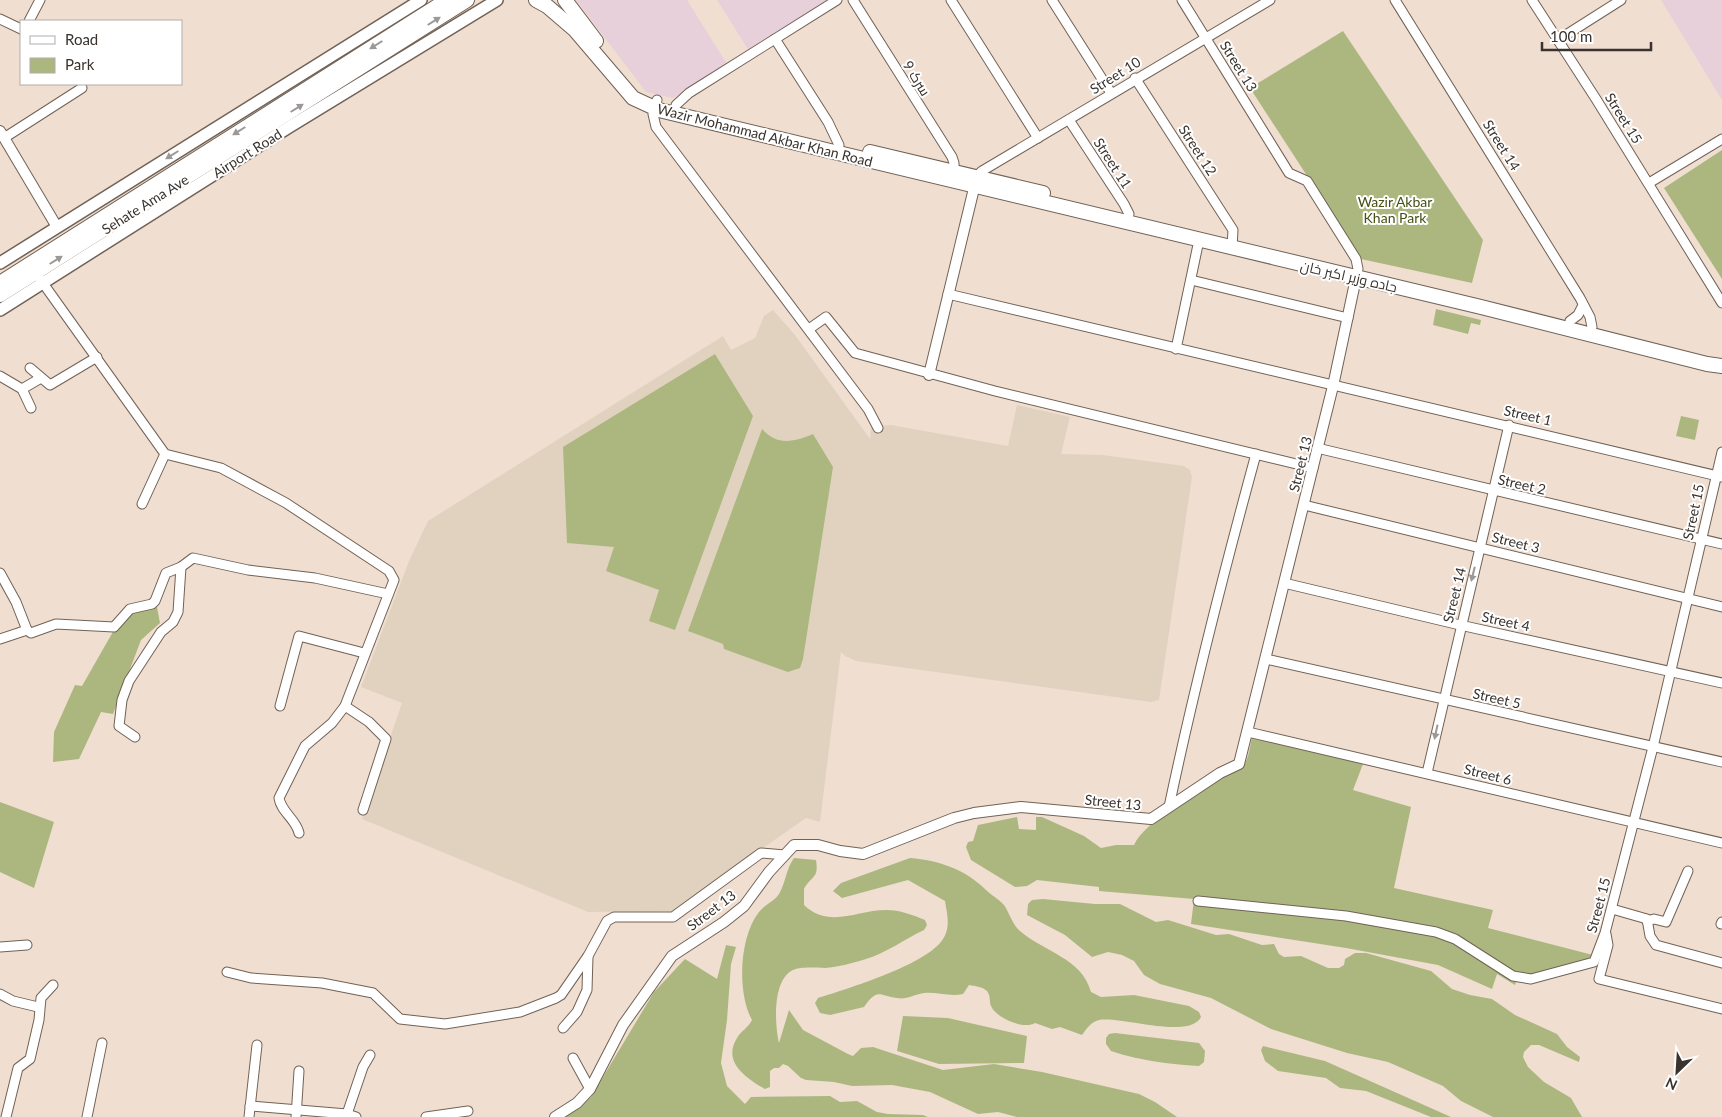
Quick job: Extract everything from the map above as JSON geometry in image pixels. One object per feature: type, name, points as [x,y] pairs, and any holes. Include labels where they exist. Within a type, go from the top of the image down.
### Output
[{"type":"main road","points":[[0,262],[421,0]]},
{"type":"main road","name":"Airport Road","points":[[0,282],[447,0]]},
{"type":"main road","name":"Sehate Ama Ave","points":[[0,295],[39,278],[467,0]]},
{"type":"main road","name":"Airport Road","points":[[0,310],[39,278],[497,0]]},
{"type":"main road","name":"Wazir Mohammad Akbar Khan Road","points":[[536,0],[547,6],[575,30],[633,98],[839,149]]},
{"type":"main road","points":[[565,0],[634,90],[656,104],[676,105],[839,149],[1357,273],[1570,321],[1709,356],[1722,355]]},
{"type":"main road","points":[[1128,218],[1199,240],[1233,243]]},
{"type":"main road","name":"جاده وزیر اکبر خان","points":[[1357,273],[1698,362],[1722,366]]},
{"type":"street","points":[[30,20],[40,0]]},
{"type":"street","points":[[676,105],[689,93],[837,0]]},
{"type":"street","name":"سرک 9","points":[[853,0],[952,157],[954,176]]},
{"type":"street","points":[[951,0],[1038,138]]},
{"type":"street","points":[[1052,0],[1112,93]]},
{"type":"street","name":"Street 13","points":[[556,1117],[577,1103],[590,1089],[623,1024],[672,956],[724,922],[744,906],[794,845],[807,844],[863,854],[954,818],[1021,807],[1151,819],[1220,774],[1239,764],[1333,386],[1357,273],[1356,259],[1307,181],[1289,172],[1182,0]]},
{"type":"street","name":"Street 10","points":[[976,181],[982,171],[1069,120],[1135,78],[1270,0]]},
{"type":"street","name":"Street 14","points":[[1395,0],[1583,305],[1590,317],[1592,327]]},
{"type":"street","name":"Street 15","points":[[1532,0],[1649,183],[1722,303]]},
{"type":"street","points":[[1558,40],[1621,0]]},
{"type":"street","points":[[0,19],[20,29]]},
{"type":"street","points":[[775,39],[828,122],[839,149]]},
{"type":"street","name":"Street 12","points":[[1135,78],[1233,230],[1233,243]]},
{"type":"street","points":[[57,227],[2,135],[82,88]]},
{"type":"street","points":[[656,104],[653,114],[656,127],[868,408],[878,428]]},
{"type":"street","name":"Street 11","points":[[1069,120],[1128,218]]},
{"type":"street","points":[[1649,183],[1722,139]]},
{"type":"street","points":[[929,375],[976,181]]},
{"type":"street","points":[[1176,349],[1199,240]]},
{"type":"street","points":[[39,278],[165,454],[220,468],[286,503],[389,571],[394,580],[364,653],[345,706],[332,723],[304,746],[279,798],[280,804],[298,828],[299,833]]},
{"type":"street","points":[[1191,280],[1348,318]]},
{"type":"street","name":"Street 1","points":[[948,294],[1333,386],[1509,424],[1719,476]]},
{"type":"street","points":[[1570,321],[1578,315],[1583,305]]},
{"type":"street","points":[[809,329],[826,317],[854,353],[929,375],[1313,468]]},
{"type":"street","points":[[30,368],[50,385],[97,357]]},
{"type":"street","points":[[0,376],[22,388],[31,408]]},
{"type":"street","points":[[22,388],[41,378]]},
{"type":"street","name":"Street 14","points":[[1427,773],[1460,625],[1494,492],[1509,424]]},
{"type":"street","name":"Street 2","points":[[1317,448],[1494,492],[1722,544]]},
{"type":"street","name":"Street 15","points":[[1198,901],[1346,916],[1436,932],[1455,939],[1512,976],[1530,980],[1594,962],[1612,909],[1653,747],[1719,476],[1722,452]]},
{"type":"street","points":[[142,504],[165,454]]},
{"type":"street","points":[[1170,807],[1214,608],[1256,454]]},
{"type":"street","name":"Street 3","points":[[1304,505],[1722,606]]},
{"type":"street","points":[[0,573],[31,633],[56,624],[114,627],[130,609],[152,604],[166,573],[182,567],[193,558],[206,559],[248,570],[316,578],[388,594]]},
{"type":"street","points":[[135,737],[120,726],[122,700],[129,681],[161,632],[173,622],[178,612],[182,567]]},
{"type":"street","name":"Street 4","points":[[1284,583],[1460,625],[1722,683]]},
{"type":"street","points":[[0,639],[28,630]]},
{"type":"street","points":[[280,706],[299,636],[364,653]]},
{"type":"street","name":"Street 5","points":[[1266,659],[1722,762]]},
{"type":"street","points":[[345,706],[369,722],[386,739],[363,810]]},
{"type":"street","name":"Street 6","points":[[1248,732],[1722,843]]},
{"type":"street","points":[[228,972],[251,978],[322,983],[373,992],[400,1019],[445,1024],[520,1012],[561,995],[588,956],[607,921],[614,917],[673,917],[761,853],[785,854]]},
{"type":"street","points":[[1612,909],[1647,921],[1654,919],[1666,922],[1688,871]]},
{"type":"street","points":[[1647,921],[1650,936],[1656,945],[1722,963]]},
{"type":"street","points":[[1605,933],[1608,944],[1600,979],[1722,1009]]},
{"type":"street","points":[[0,947],[27,945]]},
{"type":"street","points":[[562,1028],[577,1012],[588,986],[588,956]]},
{"type":"street","points":[[6,1117],[18,1068],[30,1059],[39,1020],[38,1007],[41,998],[53,985]]},
{"type":"street","points":[[0,994],[38,1007]]},
{"type":"street","points":[[87,1117],[102,1043]]},
{"type":"street","points":[[249,1117],[257,1045]]},
{"type":"street","points":[[250,1106],[296,1113],[352,1116],[363,1067],[370,1055]]},
{"type":"street","points":[[573,1058],[590,1089]]},
{"type":"street","points":[[296,1113],[299,1071]]},
{"type":"street","points":[[426,1117],[468,1111]]},
{"type":"shaded area","points":[[576,0],[687,0],[727,64],[673,98],[646,92]]},
{"type":"shaded area","points":[[717,0],[830,0],[749,51]]},
{"type":"shaded area","points":[[1661,0],[1722,0],[1722,100]]},
{"type":"shaded area","points":[[773,310],[795,335],[870,439],[871,427],[891,425],[1008,446],[1017,405],[1070,417],[1061,454],[1103,455],[1184,466],[1190,470],[1192,477],[1159,700],[1151,702],[856,661],[841,652],[820,822],[806,818],[673,911],[588,912],[362,819],[402,703],[361,687],[409,561],[428,521],[723,336],[731,350],[755,338],[764,316]]},
{"type":"green space","name":"Wazir Akbar Khan Park","points":[[1343,31],[1483,240],[1472,283],[1361,259],[1250,88]]},
{"type":"green space","points":[[1722,150],[1722,279],[1664,188]]},
{"type":"green space","points":[[1436,309],[1481,320],[1480,325],[1471,323],[1468,334],[1433,325]]},
{"type":"green space","points":[[715,354],[753,416],[675,630],[649,621],[659,590],[606,571],[614,547],[567,543],[563,447]]},
{"type":"green space","points":[[1681,416],[1699,420],[1695,440],[1676,436]]},
{"type":"green space","points":[[762,429],[774,438],[786,441],[813,434],[833,467],[803,659],[800,668],[788,672],[724,649],[723,644],[688,631]]},
{"type":"green space","points":[[157,607],[160,623],[141,640],[113,714],[101,712],[79,759],[53,762],[54,732],[75,685],[82,686],[114,630],[135,612]]},
{"type":"green space","points":[[1252,738],[1363,764],[1353,790],[1411,807],[1394,888],[1493,910],[1488,928],[1593,955],[1590,959],[1530,977],[1519,974],[1515,985],[1497,974],[1492,989],[1438,965],[1346,948],[1191,924],[1194,899],[1099,891],[1099,887],[1037,880],[1027,886],[1015,887],[971,860],[966,847],[968,842],[973,841],[978,825],[1017,817],[1019,829],[1036,830],[1036,817],[1042,817],[1084,836],[1101,848],[1116,845],[1134,845],[1140,835],[1162,816],[1243,766],[1248,757]]},
{"type":"green space","points":[[0,802],[54,822],[34,888],[0,872]]},
{"type":"green space","points":[[794,858],[816,860],[816,874],[804,889],[804,905],[814,912],[823,916],[833,917],[891,910],[925,920],[927,925],[924,930],[888,950],[866,959],[835,967],[803,968],[791,971],[781,985],[776,1005],[779,1043],[789,1010],[803,1030],[853,1056],[861,1048],[873,1047],[943,1070],[994,1064],[1042,1072],[1139,1094],[1177,1117],[1017,1117],[998,1112],[978,1114],[930,1092],[892,1085],[852,1086],[834,1082],[806,1080],[783,1064],[779,1068],[774,1068],[770,1071],[770,1087],[765,1089],[750,1080],[738,1068],[732,1055],[737,1038],[752,1020],[747,1009],[742,981],[744,950],[752,923],[759,912],[779,894]]},
{"type":"green space","points":[[910,858],[942,864],[970,877],[1004,905],[1020,931],[1071,963],[1086,980],[1091,992],[1101,997],[1134,995],[1189,1006],[1199,1012],[1201,1017],[1194,1024],[1183,1027],[1099,1020],[1091,1024],[1082,1035],[1060,1027],[1052,1029],[1035,1023],[1024,1025],[1011,1022],[998,1015],[994,1010],[987,991],[969,985],[963,994],[953,995],[924,993],[900,998],[879,994],[873,997],[864,1007],[830,1015],[820,1013],[815,1003],[818,998],[866,982],[905,966],[921,958],[935,948],[943,939],[948,925],[945,901],[908,880],[842,898],[833,891],[841,883]]},
{"type":"green space","points":[[1043,899],[1095,904],[1120,904],[1156,922],[1168,920],[1216,935],[1229,934],[1262,945],[1274,944],[1279,954],[1284,957],[1301,956],[1328,968],[1339,968],[1344,965],[1345,959],[1355,953],[1366,953],[1431,971],[1452,989],[1492,999],[1515,1015],[1557,1034],[1567,1047],[1580,1057],[1579,1062],[1539,1045],[1531,1045],[1524,1052],[1523,1057],[1528,1067],[1544,1082],[1571,1098],[1582,1117],[1493,1117],[1461,1101],[1443,1086],[1388,1062],[1347,1053],[1271,1029],[1211,998],[1160,984],[1144,975],[1134,961],[1122,955],[1108,952],[1092,957],[1065,935],[1027,915],[1028,904],[1032,900]]},
{"type":"green space","points":[[726,945],[736,947],[731,964],[727,1020],[721,1063],[727,1086],[745,1104],[751,1097],[830,1096],[840,1102],[857,1101],[877,1112],[923,1115],[928,1117],[565,1117],[591,1097],[654,992],[685,959],[717,979]]},
{"type":"green space","points":[[903,1016],[948,1018],[1027,1036],[1024,1063],[939,1064],[897,1051]]},
{"type":"green space","points":[[1115,1033],[1199,1043],[1205,1051],[1204,1062],[1199,1066],[1165,1063],[1144,1060],[1111,1051],[1106,1044],[1106,1038],[1109,1034]]},
{"type":"green space","points":[[1263,1046],[1325,1061],[1451,1117],[1431,1117],[1366,1091],[1340,1088],[1326,1078],[1278,1071],[1265,1061],[1261,1050]]}]
